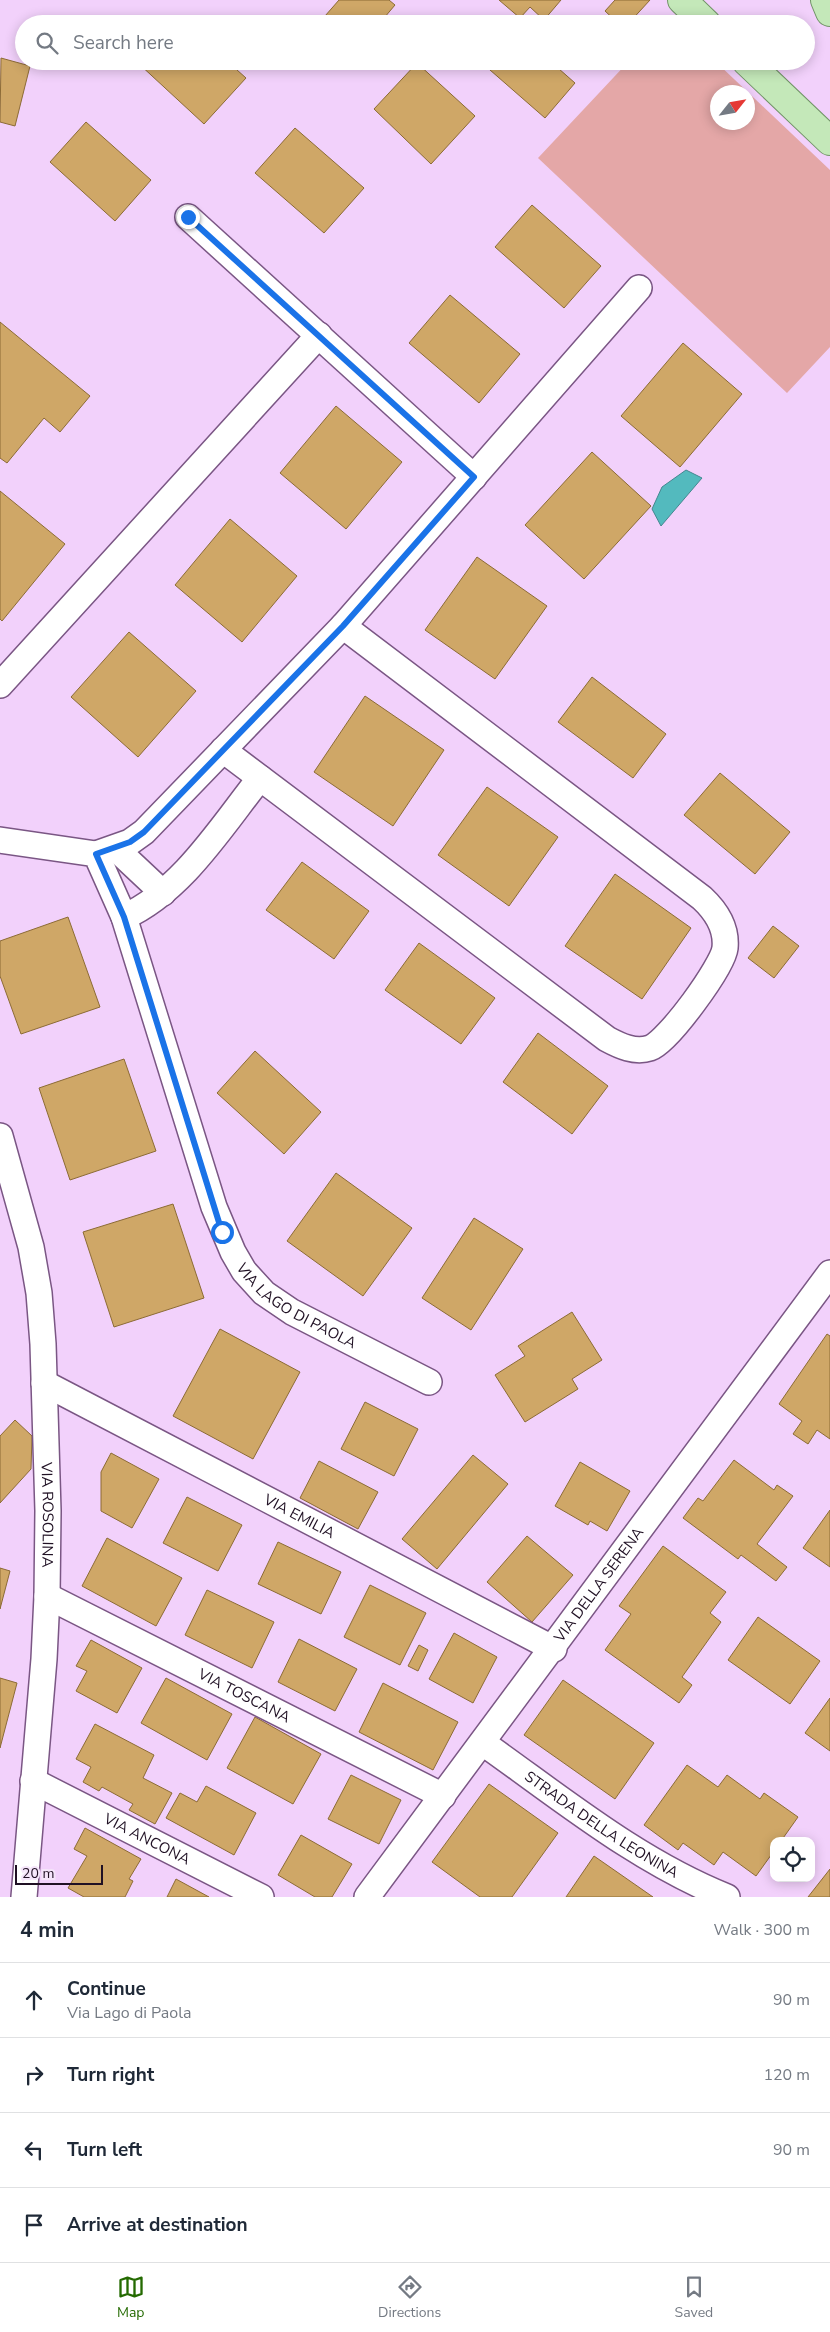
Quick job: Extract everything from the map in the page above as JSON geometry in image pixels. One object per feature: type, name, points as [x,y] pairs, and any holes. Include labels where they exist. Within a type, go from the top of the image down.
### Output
[{"type":"main road","points":[[682,0],[698,15]]},
{"type":"main road","points":[[825,0],[830,12]]},
{"type":"main road","points":[[756,70],[826,134]]},
{"type":"street","points":[[188,217],[474,477]]},
{"type":"street","points":[[106,851],[144,832],[343,626],[640,288]]},
{"type":"street","points":[[0,685],[319,335]]},
{"type":"street","points":[[223,750],[600,1034],[621,1046],[631,1049],[649,1048],[663,1040],[720,964],[725,951],[724,932],[718,916],[708,904],[343,626]]},
{"type":"street","points":[[124,917],[163,893],[186,870],[260,778]]},
{"type":"street","points":[[0,840],[106,851],[163,893]]},
{"type":"street","name":"VIA LAGO DI PAOLA","points":[[106,851],[124,917],[222,1232],[244,1271],[264,1293],[292,1312],[429,1382]]},
{"type":"street","name":"VIA ROSOLINA","points":[[0,1136],[24,1217],[37,1277],[42,1318],[48,1511],[47,1596],[44,1659],[24,1897]]},
{"type":"street","name":"VIA DELLA SERENA","points":[[367,1897],[554,1648],[830,1273]]},
{"type":"street","name":"VIA EMILIA","points":[[44,1383],[554,1648]]},
{"type":"street","name":"VIA TOSCANA","points":[[47,1596],[443,1796]]},
{"type":"street","name":"STRADA DELLA LEONINA","points":[[482,1743],[630,1846],[674,1872],[727,1897]]},
{"type":"street","name":"VIA ANCONA","points":[[33,1781],[261,1897]]},
{"type":"shaded area","points":[[621,70],[725,70],[741,85],[710,85],[710,130],[755,130],[755,99],[830,170],[830,347],[787,393],[538,158]]},
{"type":"shaded area","points":[[686,470],[702,478],[661,526],[652,509],[662,487]]},
{"type":"building","points":[[339,0],[389,0],[395,5],[387,15],[326,15]]},
{"type":"building","points":[[499,0],[561,0],[548,15],[539,15],[530,7],[523,15],[516,15]]},
{"type":"building","points":[[615,0],[650,0],[636,15],[609,15],[605,11]]},
{"type":"building","points":[[1,58],[15,62],[15,70],[29,70],[15,126],[0,122]]},
{"type":"building","points":[[146,70],[237,70],[246,78],[204,124]]},
{"type":"building","points":[[410,70],[425,70],[475,116],[431,164],[374,109]]},
{"type":"building","points":[[490,70],[560,70],[575,83],[545,118]]},
{"type":"building","points":[[86,122],[151,180],[115,221],[50,162]]},
{"type":"building","points":[[295,128],[364,188],[324,233],[255,173]]},
{"type":"building","points":[[532,205],[601,266],[564,308],[495,247]]},
{"type":"building","points":[[450,295],[520,354],[479,403],[409,343]]},
{"type":"building","points":[[0,322],[90,396],[60,432],[44,418],[7,463],[0,458]]},
{"type":"building","points":[[683,343],[742,394],[680,467],[621,416]]},
{"type":"building","points":[[336,406],[402,462],[346,529],[280,473]]},
{"type":"building","points":[[592,452],[651,506],[584,579],[525,525]]},
{"type":"building","points":[[0,491],[65,544],[2,621],[0,619]]},
{"type":"building","points":[[230,519],[297,576],[242,642],[175,585]]},
{"type":"building","points":[[477,557],[547,606],[495,679],[425,630]]},
{"type":"building","points":[[129,632],[196,691],[138,757],[71,697]]},
{"type":"building","points":[[592,677],[666,734],[633,778],[558,722]]},
{"type":"building","points":[[365,696],[444,750],[393,826],[314,772]]},
{"type":"building","points":[[720,773],[790,832],[755,874],[684,815]]},
{"type":"building","points":[[487,787],[558,837],[509,906],[438,855]]},
{"type":"building","points":[[302,862],[369,911],[334,959],[266,910]]},
{"type":"building","points":[[615,874],[691,928],[642,999],[565,946]]},
{"type":"building","points":[[68,917],[100,1007],[21,1034],[0,976],[0,941]]},
{"type":"building","points":[[773,926],[799,946],[774,978],[748,958]]},
{"type":"building","points":[[419,943],[495,998],[461,1044],[385,990]]},
{"type":"building","points":[[538,1033],[608,1086],[572,1134],[503,1082]]},
{"type":"building","points":[[255,1051],[321,1112],[284,1154],[217,1093]]},
{"type":"building","points":[[124,1059],[156,1151],[70,1180],[39,1088]]},
{"type":"building","points":[[336,1173],[412,1228],[363,1296],[287,1241]]},
{"type":"building","points":[[173,1204],[204,1298],[114,1327],[83,1232]]},
{"type":"building","points":[[474,1218],[523,1249],[471,1330],[422,1298]]},
{"type":"building","points":[[572,1312],[602,1360],[572,1379],[578,1389],[525,1422],[495,1375],[525,1356],[518,1346]]},
{"type":"building","points":[[220,1329],[300,1372],[253,1459],[173,1416]]},
{"type":"building","points":[[827,1334],[830,1336],[830,1439],[817,1430],[808,1444],[793,1434],[802,1421],[779,1404]]},
{"type":"building","points":[[365,1402],[418,1429],[394,1476],[341,1449]]},
{"type":"building","points":[[15,1420],[32,1436],[31,1469],[0,1503],[0,1436]]},
{"type":"building","points":[[111,1453],[159,1479],[132,1528],[101,1511],[101,1472]]},
{"type":"building","points":[[473,1455],[508,1484],[437,1569],[402,1539]]},
{"type":"building","points":[[734,1460],[774,1490],[777,1485],[793,1496],[757,1544],[787,1567],[776,1581],[741,1555],[738,1559],[683,1518],[698,1498],[703,1501]]},
{"type":"building","points":[[319,1461],[378,1492],[358,1529],[300,1498]]},
{"type":"building","points":[[580,1462],[630,1491],[607,1531],[590,1521],[588,1525],[555,1506]]},
{"type":"building","points":[[187,1497],[242,1525],[218,1571],[163,1543]]},
{"type":"building","points":[[830,1510],[830,1567],[803,1548]]},
{"type":"building","points":[[527,1536],[573,1575],[532,1622],[487,1582]]},
{"type":"building","points":[[107,1538],[182,1578],[156,1626],[82,1586]]},
{"type":"building","points":[[278,1542],[341,1572],[321,1614],[258,1584]]},
{"type":"building","points":[[663,1546],[726,1592],[710,1613],[721,1622],[682,1677],[692,1685],[679,1703],[605,1650],[631,1614],[619,1606]]},
{"type":"building","points":[[0,1568],[10,1571],[0,1609]]},
{"type":"building","points":[[370,1585],[426,1613],[400,1665],[344,1637]]},
{"type":"building","points":[[207,1590],[274,1622],[252,1668],[185,1635]]},
{"type":"building","points":[[758,1617],[820,1661],[790,1704],[728,1660]]},
{"type":"building","points":[[454,1633],[497,1657],[473,1703],[429,1679]]},
{"type":"building","points":[[299,1639],[357,1669],[335,1711],[278,1682]]},
{"type":"building","points":[[91,1640],[142,1668],[117,1713],[76,1691],[87,1671],[76,1666]]},
{"type":"building","points":[[419,1645],[428,1650],[418,1671],[408,1666]]},
{"type":"building","points":[[0,1678],[17,1683],[0,1748]]},
{"type":"building","points":[[166,1678],[232,1714],[207,1760],[141,1723]]},
{"type":"building","points":[[563,1680],[654,1743],[615,1799],[524,1735]]},
{"type":"building","points":[[383,1683],[458,1722],[433,1770],[359,1732]]},
{"type":"building","points":[[830,1698],[830,1751],[805,1733]]},
{"type":"building","points":[[255,1717],[321,1754],[293,1804],[227,1768]]},
{"type":"building","points":[[95,1724],[154,1755],[143,1778],[172,1793],[155,1824],[129,1810],[133,1804],[102,1787],[99,1791],[83,1782],[91,1767],[76,1759]]},
{"type":"building","points":[[687,1765],[718,1787],[727,1775],[760,1799],[764,1793],[798,1817],[784,1837],[770,1837],[770,1857],[756,1876],[723,1852],[714,1865],[683,1843],[678,1850],[644,1825]]},
{"type":"building","points":[[351,1775],[401,1800],[379,1844],[328,1819]]},
{"type":"building","points":[[489,1784],[558,1833],[512,1897],[480,1897],[432,1862]]},
{"type":"building","points":[[206,1786],[256,1813],[234,1855],[166,1818],[180,1793],[197,1802]]},
{"type":"building","points":[[85,1828],[141,1859],[129,1879],[133,1881],[125,1897],[84,1897],[68,1888],[87,1856],[74,1849]]},
{"type":"building","points":[[301,1835],[352,1864],[332,1897],[315,1897],[278,1875]]},
{"type":"building","points":[[594,1856],[653,1897],[566,1897]]},
{"type":"building","points":[[830,1869],[830,1897],[808,1897]]},
{"type":"building","points":[[176,1879],[209,1897],[167,1897]]},
{"type":"route","points":[[188,217],[474,477],[343,626],[144,832],[130,842],[96,854],[124,917],[222,1232]]}]
